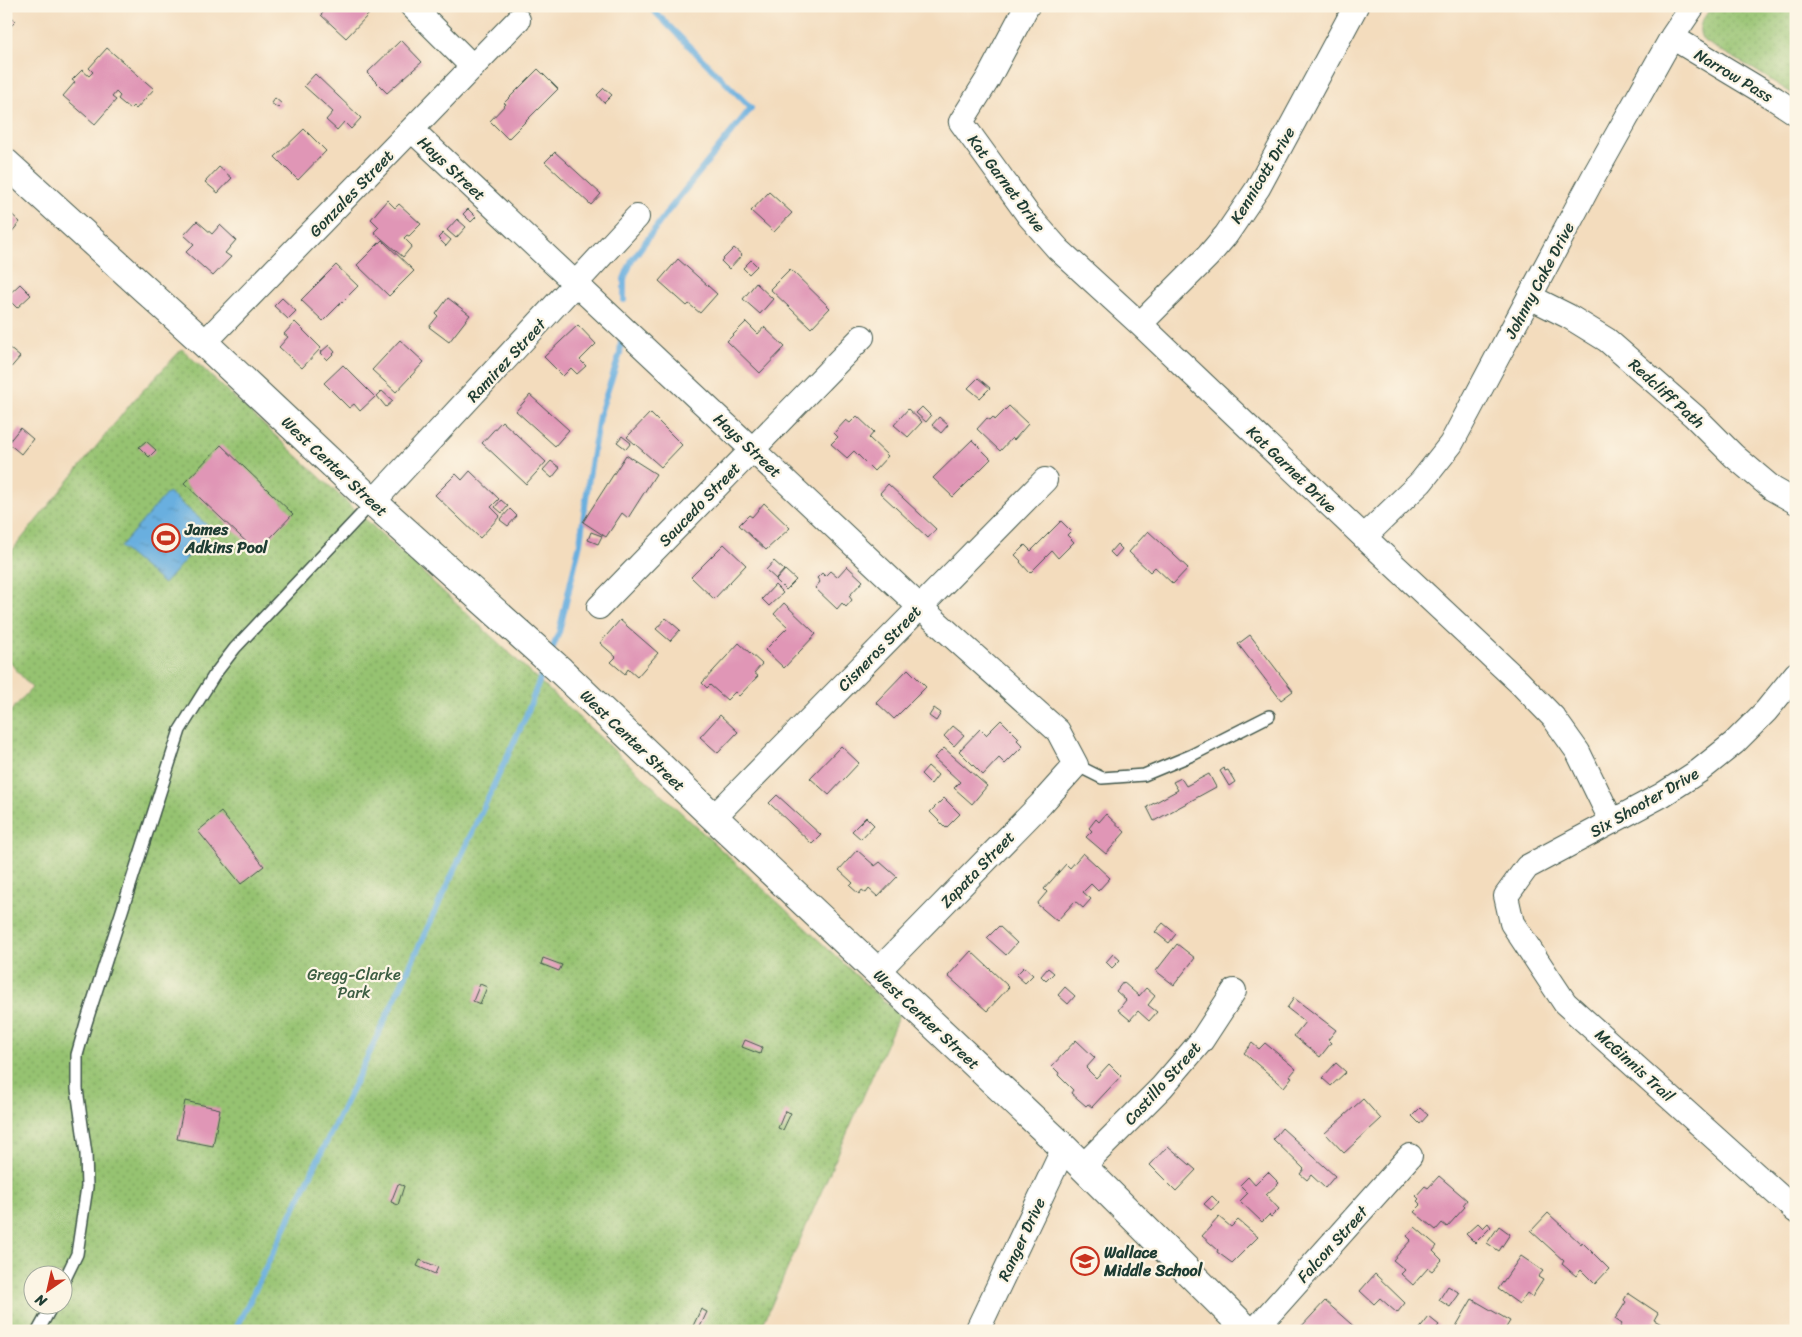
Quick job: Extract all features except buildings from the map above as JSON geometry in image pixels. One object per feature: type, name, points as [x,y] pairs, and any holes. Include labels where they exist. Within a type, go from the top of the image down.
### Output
[{"type":"street","points":[[412,6],[473,67]]},
{"type":"street","name":"Kat Garnet Drive","points":[[1027,6],[988,79],[961,122],[1029,216],[1058,248],[1519,682],[1552,717],[1578,752],[1612,822]]},
{"type":"street","name":"Kennicott Drive","points":[[1140,324],[1208,256],[1226,235],[1258,188],[1356,6]]},
{"type":"street","name":"Johnny Cake Drive","points":[[1364,537],[1421,482],[1452,444],[1594,176],[1672,37],[1693,6]]},
{"type":"street","name":"Gonzales Street","points":[[204,343],[518,20]]},
{"type":"street","name":"Narrow Pass","points":[[1672,37],[1796,113]]},
{"type":"street","name":"Hays Street","points":[[412,130],[920,607],[1058,732],[1076,765]]},
{"type":"street","name":"West Center Street","points":[[6,163],[204,343],[373,502],[561,670],[1073,1157],[1248,1331]]},
{"type":"street","name":"Ramirez Street","points":[[373,502],[638,217]]},
{"type":"street","name":"Redcliff Path","points":[[1530,296],[1607,340],[1694,416],[1740,462],[1773,489],[1796,502]]},
{"type":"street","name":"Saucedo Street","points":[[599,607],[862,337]]},
{"type":"street","name":"Cisneros Street","points":[[714,817],[1045,480]]},
{"type":"street","name":"Six Shooter Drive","points":[[1506,896],[1527,866],[1662,795],[1699,771],[1734,743],[1766,711],[1796,674]]},
{"type":"street","name":"Zapata Street","points":[[877,972],[1041,804],[1076,765]]},
{"type":"street","name":"McGinnis Trail","points":[[1506,896],[1512,923],[1566,1003],[1792,1198]]},
{"type":"street","name":"Castillo Street","points":[[1073,1157],[1162,1087],[1202,1040],[1234,991]]},
{"type":"street","name":"Falcon Street","points":[[1254,1331],[1410,1156]]},
{"type":"street","name":"Ranger Drive","points":[[977,1331],[1073,1157]]},
{"type":"lane","points":[[71,1264],[76,1254],[87,1187],[86,1154],[76,1089],[78,1056],[86,1024],[180,730],[215,674],[235,648],[373,502]]},
{"type":"lane","points":[[1076,765],[1102,778],[1144,775],[1192,755],[1269,716]]},
{"type":"lane","points":[[38,1331],[47,1314]]},
{"type":"green space","points":[[1713,6],[1796,6],[1796,96],[1704,41],[1700,32],[1701,23]]},
{"type":"green space","name":"Gregg-Clarke Park","points":[[182,349],[899,1015],[760,1331],[6,1331],[6,716],[32,688],[6,658],[6,558],[133,401]]},
{"type":"water","name":"James Adkins Pool","points":[[168,492],[212,529],[164,584],[120,547]]},
{"type":"waterway","points":[[624,300],[624,279],[632,260],[668,211],[751,108],[649,6]]},
{"type":"waterway","points":[[551,652],[559,632],[580,543],[599,416],[620,354],[621,341]]},
{"type":"waterway","points":[[235,1331],[369,1054],[526,716],[545,666]]},
{"type":"place","name":"James Adkins Pool","points":[[166,538]]},
{"type":"place","name":"Wallace Middle School","points":[[1085,1261]]}]
